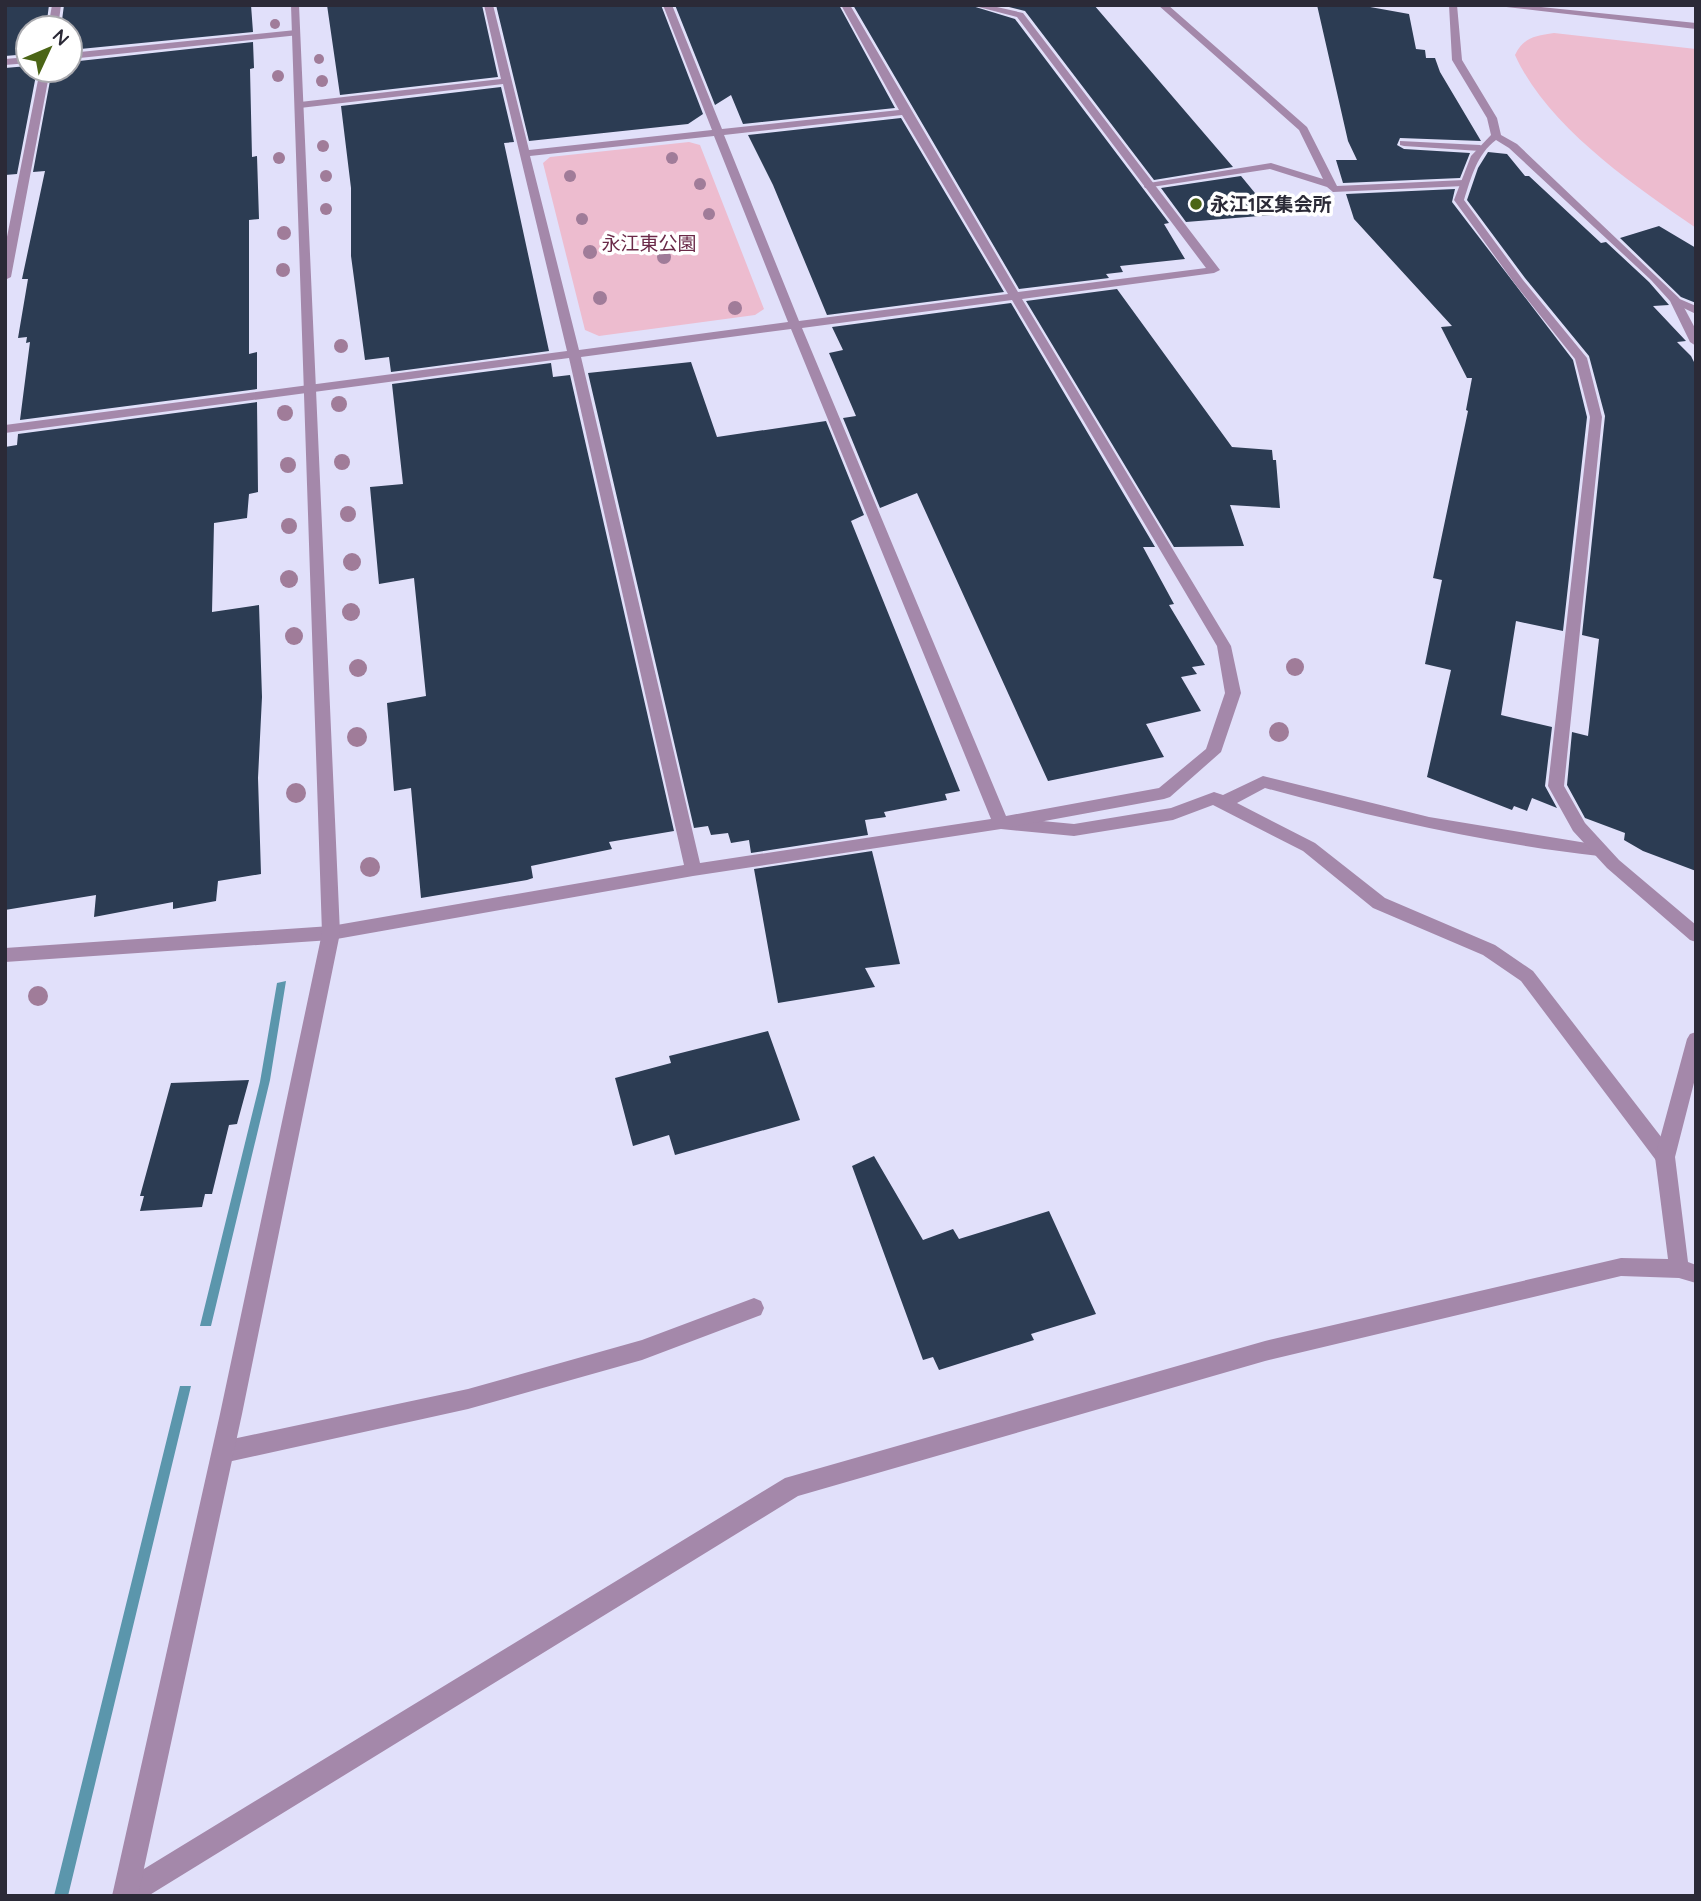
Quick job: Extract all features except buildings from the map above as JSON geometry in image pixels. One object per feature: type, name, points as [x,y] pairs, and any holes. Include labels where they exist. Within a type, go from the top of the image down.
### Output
[{"type":"street","points":[[125,1895],[223,1452],[331,933],[313,390],[295,5]]},
{"type":"street","points":[[488,5],[574,356],[693,870]]},
{"type":"street","points":[[667,5],[796,327],[1001,823]]},
{"type":"street","points":[[5,955],[331,933],[693,870],[1001,823],[1164,793],[1213,752],[1233,693],[1224,646],[905,112],[845,5]]},
{"type":"street","points":[[5,429],[1214,271],[1020,15],[975,5]]},
{"type":"street","points":[[1162,5],[1296,121],[1333,189],[1464,183]]},
{"type":"street","points":[[1453,5],[1457,60],[1492,118],[1496,136],[1513,146],[1655,278],[1675,300],[1696,342]]},
{"type":"street","points":[[1493,5],[1696,26]]},
{"type":"street","points":[[84,55],[296,33]]},
{"type":"street","points":[[300,105],[506,81]]},
{"type":"street","points":[[5,277],[42,84]]},
{"type":"street","points":[[524,154],[905,112]]},
{"type":"street","points":[[1496,136],[1480,148],[1459,200],[1519,282],[1581,358],[1596,417],[1556,786],[1579,827],[1599,850],[1696,934]]},
{"type":"street","points":[[1404,144],[1480,148]]},
{"type":"street","points":[[1149,186],[1272,166],[1331,185]]},
{"type":"street","points":[[1675,300],[1696,311]]},
{"type":"street","points":[[1224,802],[1263,782],[1462,830],[1545,845],[1599,850]]},
{"type":"street","points":[[125,1895],[793,1486],[1265,1351],[1621,1267],[1688,1271],[1665,1157],[1527,976],[1489,950],[1379,903],[1309,847],[1214,798],[1173,814],[1074,830],[1001,823]]},
{"type":"street","points":[[1665,1157],[1696,1039]]},
{"type":"street","points":[[223,1452],[468,1399],[642,1350],[754,1308]]},
{"type":"green space","points":[[1554,33],[1696,49],[1696,228],[1594,152],[1548,106],[1529,81],[1515,55],[1522,44],[1531,38]]},
{"type":"green space","name":"永江東公園","points":[[689,142],[700,145],[764,309],[755,315],[599,336],[585,330],[543,163],[550,157]]},
{"type":"water","points":[[286,981],[270,1080],[211,1326],[200,1326],[260,1082],[277,983]]},
{"type":"water","points":[[180,1386],[191,1386],[68,1896],[54,1896]]},
{"type":"place","name":"永江1区集会所","points":[[1196,204]]}]
